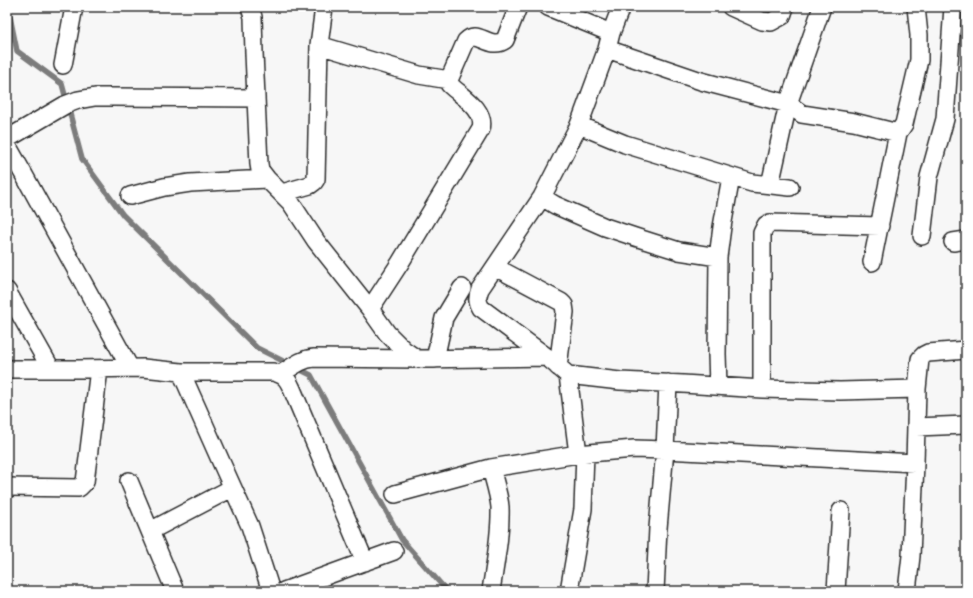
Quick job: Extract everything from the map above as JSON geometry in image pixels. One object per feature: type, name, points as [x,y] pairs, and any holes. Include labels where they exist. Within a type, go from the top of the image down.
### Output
[{"type":"street","points":[[63,65],[74,7]]},
{"type":"street","points":[[250,7],[253,17],[260,170],[291,203],[316,241],[370,309],[387,333],[404,350],[417,359]]},
{"type":"street","points":[[282,193],[310,185],[316,179],[319,45],[324,7]]},
{"type":"street","points":[[370,309],[400,263],[481,129],[482,119],[480,113],[449,84],[449,80],[466,41],[469,38],[477,36],[491,43],[501,42],[504,40],[518,7]]},
{"type":"street","points":[[548,7],[609,41],[701,82],[788,104],[802,114],[854,122],[898,133]]},
{"type":"street","points":[[558,366],[481,308],[477,295],[542,197],[579,125],[621,7]]},
{"type":"street","points":[[732,7],[762,21],[772,22],[782,16],[785,7]]},
{"type":"street","points":[[770,185],[788,104],[822,7]]},
{"type":"street","points":[[872,262],[898,133],[904,124],[919,60],[919,35],[916,7]]},
{"type":"street","points":[[922,236],[929,177],[945,119],[953,7]]},
{"type":"street","points":[[319,45],[419,75],[449,80]]},
{"type":"street","points":[[7,139],[65,105],[89,98],[256,98]]},
{"type":"street","points":[[579,125],[625,144],[731,177],[752,183],[790,187]]},
{"type":"street","points":[[7,145],[130,368]]},
{"type":"street","points":[[718,386],[718,257],[731,177]]},
{"type":"street","points":[[130,196],[164,187],[190,183],[267,179]]},
{"type":"street","points":[[542,197],[555,205],[604,227],[679,251],[718,257]]},
{"type":"street","points":[[762,389],[763,228],[770,223],[880,226]]},
{"type":"street","points":[[495,267],[564,305],[565,312],[558,366],[582,453],[583,509],[569,591]]},
{"type":"street","points":[[434,359],[444,318],[462,288]]},
{"type":"street","points":[[7,291],[50,369]]},
{"type":"street","points":[[907,591],[911,556],[917,389],[920,359],[924,355],[933,352],[966,350]]},
{"type":"street","points":[[281,374],[309,358],[434,359],[558,366],[620,381],[762,389],[917,389]]},
{"type":"street","points":[[7,487],[79,488],[83,485],[85,482],[99,368]]},
{"type":"street","points":[[7,369],[142,368],[182,372],[273,372],[281,374],[287,379],[292,389],[365,562]]},
{"type":"street","points":[[182,372],[250,526],[272,591]]},
{"type":"street","points":[[655,591],[668,383]]},
{"type":"street","points":[[916,427],[966,425]]},
{"type":"street","points":[[395,494],[491,468],[582,453],[634,449],[915,463]]},
{"type":"street","points":[[491,468],[500,505],[500,534],[491,591]]},
{"type":"street","points":[[129,481],[174,591]]},
{"type":"street","points":[[150,531],[232,488]]},
{"type":"street","points":[[836,591],[841,511]]},
{"type":"street","points":[[284,591],[394,551]]},
{"type":"waterway","points":[[8,7],[17,51],[62,84],[82,159],[123,215],[257,348],[311,375],[402,540],[447,591]]}]
